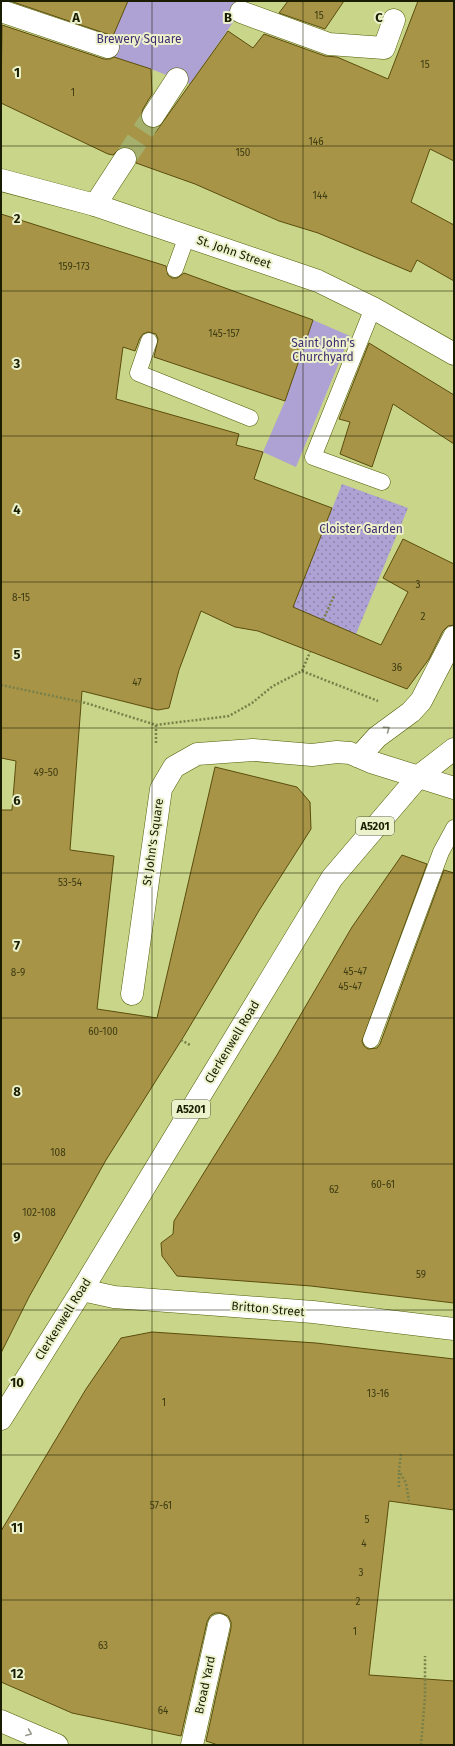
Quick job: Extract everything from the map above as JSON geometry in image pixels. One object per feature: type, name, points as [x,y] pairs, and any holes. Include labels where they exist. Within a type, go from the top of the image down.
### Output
[{"type":"street","points":[[1,11],[108,47]]},
{"type":"street","points":[[241,12],[329,44],[384,48],[394,20]]},
{"type":"street","points":[[153,116],[177,79]]},
{"type":"street","points":[[95,205],[125,159]]},
{"type":"street","name":"St. John Street","points":[[1,180],[95,205],[318,281],[373,308],[454,354]]},
{"type":"street","points":[[360,757],[377,737],[421,701],[454,637]]},
{"type":"street","name":"Clerkenwell Road","points":[[1,1419],[82,1290],[332,878],[419,776],[454,749]]},
{"type":"street","name":"St John's Square","points":[[132,994],[161,789],[174,767],[197,754],[253,750],[312,755],[337,752],[350,753],[454,788]]},
{"type":"street","name":"Britton Street","points":[[82,1290],[114,1297],[313,1312],[454,1329]]},
{"type":"street","name":"Broad Yard","points":[[192,1745],[218,1626]]},
{"type":"street","points":[[1,1721],[57,1745]]},
{"type":"lane","points":[[175,270],[187,236]]},
{"type":"lane","points":[[373,308],[313,457],[382,482]]},
{"type":"lane","points":[[149,341],[138,373],[250,418]]},
{"type":"lane","points":[[371,1040],[441,852],[454,828]]},
{"type":"path","points":[[323,620],[335,594]]},
{"type":"path","points":[[1,685],[86,704],[156,725],[229,716],[252,703],[273,686],[302,671],[310,652]]},
{"type":"path","points":[[302,671],[407,714]]},
{"type":"path","points":[[156,725],[157,732]]},
{"type":"path","points":[[181,1040],[190,1045]]},
{"type":"path","points":[[399,1486],[401,1454]]},
{"type":"path","points":[[399,1472],[406,1483],[409,1501]]},
{"type":"path","points":[[422,1745],[426,1697],[425,1656]]},
{"type":"green space","name":"Brewery Square","points":[[128,1],[248,1],[190,84],[105,54]]},
{"type":"green space","name":"Saint John's Churchyard","points":[[313,320],[350,336],[296,467],[263,452],[285,401]]},
{"type":"green space","name":"Cloister Garden","points":[[342,484],[408,508],[356,634],[293,607]]},
{"type":"building","points":[[10,1],[128,1],[113,36]]},
{"type":"building","points":[[288,1],[344,1],[325,29],[279,13]]},
{"type":"building","points":[[418,1],[454,1],[454,161],[430,149],[411,202],[454,225],[454,281],[417,260],[411,272],[318,233],[279,221],[195,184],[136,163],[136,154],[131,148],[120,148],[113,155],[108,154],[1,103],[2,25],[104,59],[114,57],[151,69],[152,94],[143,109],[141,116],[142,121],[146,126],[154,128],[155,133],[228,31],[253,48],[264,34],[325,56],[337,57],[388,79]]},
{"type":"building","points":[[1,214],[166,266],[168,275],[172,278],[177,278],[184,273],[313,320],[285,401],[154,357],[158,339],[156,334],[148,332],[143,334],[140,338],[135,351],[123,347],[116,399],[239,434],[236,445],[263,452],[254,479],[332,508],[293,607],[381,645],[408,592],[383,578],[403,539],[454,564],[454,625],[448,626],[443,631],[429,659],[407,689],[258,631],[235,627],[201,611],[179,670],[169,708],[158,710],[82,691],[70,850],[114,856],[97,1009],[157,1018],[215,767],[297,787],[310,802],[311,829],[260,909],[184,1036],[106,1160],[29,1297],[1,1353],[1,810],[12,810],[16,761],[1,758]]},
{"type":"building","points":[[369,343],[454,395],[454,444],[393,404],[372,467],[340,454],[350,422],[339,419]]},
{"type":"building","points":[[402,855],[427,864],[362,1041],[364,1046],[368,1049],[377,1048],[380,1044],[444,870],[454,873],[454,1303],[311,1286],[177,1276],[162,1256],[161,1243],[173,1234],[174,1221],[277,1055],[352,927]]},
{"type":"building","points":[[152,1332],[316,1343],[454,1359],[454,1510],[389,1501],[369,1675],[454,1681],[454,1745],[218,1745],[206,1741],[231,1628],[231,1622],[228,1616],[221,1613],[215,1613],[210,1616],[207,1622],[181,1736],[72,1713],[1,1682],[1,1531],[86,1389],[121,1338]]},
{"type":"tunnel","points":[[125,159],[153,116]]}]
